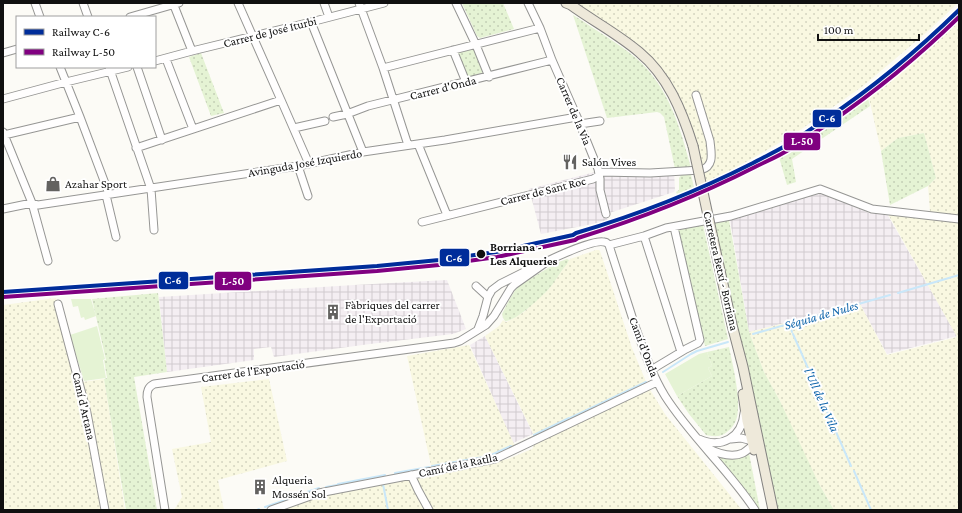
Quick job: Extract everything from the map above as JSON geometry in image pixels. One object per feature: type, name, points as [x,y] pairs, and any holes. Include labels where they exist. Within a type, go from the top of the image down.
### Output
[{"type":"main road","name":"Carretera Betxí - Borriana","points":[[569,4],[636,49],[656,69],[678,103],[692,146],[732,325],[744,367],[770,508]]},
{"type":"main road","name":"Carretera Betxí - Borriana","points":[[739,349],[741,383],[745,407],[770,508]]},
{"type":"street","points":[[35,3],[40,16]]},
{"type":"street","points":[[83,3],[88,16]]},
{"type":"street","points":[[238,3],[309,164]]},
{"type":"street","points":[[324,3],[329,17]]},
{"type":"street","name":"Carrer de José Iturbi","points":[[156,61],[311,22],[360,6],[384,3]]},
{"type":"street","points":[[456,3],[476,45],[488,76]]},
{"type":"street","name":"Carrer de la Via","points":[[528,3],[540,28],[596,164],[606,214]]},
{"type":"street","points":[[532,12],[535,3]]},
{"type":"street","points":[[133,16],[175,4],[192,51]]},
{"type":"street","points":[[360,6],[383,68],[408,145]]},
{"type":"street","points":[[311,22],[363,152]]},
{"type":"street","points":[[383,68],[540,28]]},
{"type":"street","points":[[3,53],[16,49]]},
{"type":"street","points":[[453,50],[466,82]]},
{"type":"street","points":[[166,59],[193,129]]},
{"type":"street","name":"Carrer d'Onda","points":[[333,117],[347,114],[368,106],[552,60]]},
{"type":"street","points":[[60,68],[80,117],[107,194],[116,237]]},
{"type":"street","points":[[137,68],[162,140]]},
{"type":"street","points":[[3,99],[110,69],[150,189],[154,230]]},
{"type":"street","name":"Carrer de Sant Roc","points":[[422,222],[593,179],[600,172],[650,174],[701,170],[709,165],[711,147],[696,95]]},
{"type":"street","points":[[136,148],[281,100]]},
{"type":"street","points":[[48,261],[32,204],[4,134],[80,117]]},
{"type":"street","name":"Avinguda José Izquierdo","points":[[3,209],[150,189],[298,166],[363,152],[577,117]]},
{"type":"street","points":[[294,128],[325,121]]},
{"type":"street","points":[[580,124],[600,121]]},
{"type":"street","points":[[418,144],[447,215]]},
{"type":"street","points":[[298,166],[308,196]]},
{"type":"street","points":[[480,327],[487,300],[494,289],[500,284],[521,273],[560,255],[599,242],[606,242],[609,245],[644,236],[662,229],[731,216],[820,189],[872,209],[959,219]]},
{"type":"street","points":[[651,370],[700,342],[674,227]]},
{"type":"street","points":[[644,236],[681,352]]},
{"type":"street","name":"Camí d'Onda","points":[[609,245],[640,340],[657,382],[682,420],[743,492],[755,510]]},
{"type":"street","points":[[480,327],[490,321],[511,288],[548,261]]},
{"type":"street","points":[[500,284],[508,293]]},
{"type":"street","points":[[476,286],[487,300],[487,306],[494,311],[497,311]]},
{"type":"street","name":"Camí d'Artana","points":[[58,304],[87,413],[105,510]]},
{"type":"street","name":"Carrer de l'Exportació","points":[[165,510],[147,397],[147,391],[154,384],[449,344],[460,341],[480,327]]},
{"type":"street","name":"Camí de la Ratlla","points":[[271,510],[319,493],[495,459],[657,382]]},
{"type":"street","points":[[749,395],[748,402],[754,443]]},
{"type":"street","points":[[731,439],[742,425],[745,407]]},
{"type":"street","points":[[698,439],[704,442],[713,443],[741,438],[754,443]]},
{"type":"street","points":[[705,447],[734,455],[742,453],[754,443]]},
{"type":"street","points":[[411,475],[429,510]]},
{"type":"shaded area","points":[[595,172],[674,172],[675,190],[674,192],[606,214],[608,221],[541,234],[529,189]]},
{"type":"shaded area","points":[[821,192],[869,213],[887,214],[957,336],[887,354],[860,304],[749,332],[730,220]]},
{"type":"shaded area","name":"Fàbriques del carrer de l'Exportació","points":[[447,280],[466,329],[453,334],[274,357],[271,347],[254,349],[254,360],[167,372],[159,297]]},
{"type":"shaded area","points":[[485,336],[533,434],[513,443],[470,345]]},
{"type":"green space","points":[[462,3],[503,3],[514,29],[480,38],[477,36]]},
{"type":"green space","points":[[574,3],[958,3],[927,32],[863,86],[793,135],[704,185],[665,77]]},
{"type":"green space","points":[[573,15],[636,58],[647,69],[657,82],[672,108],[691,168],[675,169],[664,117],[660,113],[657,112],[607,118]]},
{"type":"green space","points":[[959,20],[959,216],[930,212],[928,186],[936,178],[924,133],[898,138],[881,151],[869,98],[945,34]]},
{"type":"green space","points":[[475,48],[484,72],[467,78],[457,53]]},
{"type":"green space","points":[[201,53],[224,113],[211,116],[189,57]]},
{"type":"green space","points":[[868,98],[870,106],[792,159],[796,182],[787,185],[779,157],[800,145]]},
{"type":"green space","points":[[924,133],[936,178],[928,186],[890,205],[881,151],[898,138]]},
{"type":"green space","points":[[682,174],[691,175],[694,187],[677,194],[676,192],[679,190],[679,178]]},
{"type":"green space","points":[[888,214],[959,222],[959,510],[834,510],[819,484],[780,401],[764,372],[749,332],[860,304],[887,355],[957,337]]},
{"type":"green space","points":[[729,220],[749,332],[764,372],[780,401],[819,484],[834,510],[775,510],[713,223]]},
{"type":"green space","points":[[703,225],[728,339],[705,346],[678,230]]},
{"type":"green space","points":[[596,250],[600,251],[632,348],[647,384],[535,437],[485,336],[499,326],[503,320],[506,322],[509,321],[524,312],[549,289],[570,259]]},
{"type":"green space","points":[[567,259],[569,260],[567,264],[548,290],[534,304],[515,318],[505,321],[502,314],[517,287],[556,263]]},
{"type":"green space","points":[[158,293],[167,372],[134,377],[157,510],[126,510],[104,379],[107,378],[104,360],[106,360],[92,299]]},
{"type":"green space","points":[[56,298],[86,414],[104,510],[3,510],[3,305]]},
{"type":"green space","points":[[71,299],[91,299],[96,316],[85,320],[84,317],[81,318],[78,306],[73,307]]},
{"type":"green space","points":[[97,326],[105,359],[103,360],[106,378],[84,381],[70,335]]},
{"type":"green space","points":[[469,345],[515,446],[495,457],[432,470],[407,356]]},
{"type":"green space","points":[[729,347],[737,392],[737,417],[733,425],[725,434],[720,436],[706,435],[677,396],[712,376],[708,368],[712,366],[707,352]]},
{"type":"green space","points":[[707,352],[712,366],[708,368],[712,376],[677,396],[665,374],[699,354]]},
{"type":"green space","points":[[104,379],[125,510],[107,510],[82,382]]},
{"type":"green space","points":[[269,379],[287,461],[218,480],[224,510],[174,510],[182,497],[172,449],[211,442],[201,387]]},
{"type":"green space","points":[[649,388],[665,414],[742,510],[432,510],[415,478],[508,459],[532,449],[535,443]]},
{"type":"green space","points":[[749,453],[760,510],[719,459],[719,457],[738,459]]},
{"type":"green space","points":[[410,479],[426,510],[280,510],[322,495]]},
{"type":"waterway","name":"Séquia de Nules","points":[[898,293],[959,275]]},
{"type":"waterway","name":"Séquia de Nules","points":[[753,334],[890,295]]},
{"type":"waterway","name":"l'Ull de la Vila","points":[[791,328],[792,332]]},
{"type":"waterway","name":"l'Ull de la Vila","points":[[793,334],[851,466]]},
{"type":"waterway","name":"Séquia de Nules","points":[[663,372],[697,351],[728,342]]},
{"type":"waterway","name":"Séquia de Nules","points":[[570,418],[646,382]]},
{"type":"waterway","name":"Séquia de Nules","points":[[534,435],[569,418]]},
{"type":"waterway","name":"Séquia de Nules","points":[[432,466],[489,456],[511,446]]},
{"type":"waterway","name":"Séquia de Nules","points":[[395,473],[429,467]]},
{"type":"waterway","name":"l'Ull de la Vila","points":[[854,471],[871,510]]},
{"type":"waterway","name":"Séquia de Nules","points":[[338,484],[385,475]]},
{"type":"waterway","points":[[383,484],[388,510]]},
{"type":"waterway","name":"Séquia de Nules","points":[[326,487],[337,485]]},
{"type":"waterway","name":"Séquia de Nules","points":[[304,493],[319,488]]},
{"type":"waterway","name":"Séquia de Nules","points":[[265,507],[303,494]]},
{"type":"rail line","name":"C-6","points":[[3,292],[377,266],[439,260],[496,252],[573,235],[644,211],[688,193],[732,174],[785,146],[844,107],[878,81],[912,54],[959,10]]},
{"type":"rail line","name":"L-50","points":[[3,297],[377,271],[439,265],[497,257],[575,240],[646,215],[690,197],[734,178],[786,152],[879,87],[912,60],[959,17]]},
{"type":"place","name":"Salón Vives","points":[[570,162]]},
{"type":"place","name":"Azahar Sport","points":[[53,184]]},
{"type":"place","name":"Borriana - Les Alqueries","points":[[481,254]]},
{"type":"place","name":"Fàbriques del carrer de l'Exportació","points":[[333,312]]},
{"type":"place","name":"Alqueria Mossén Sol","points":[[260,487]]}]
